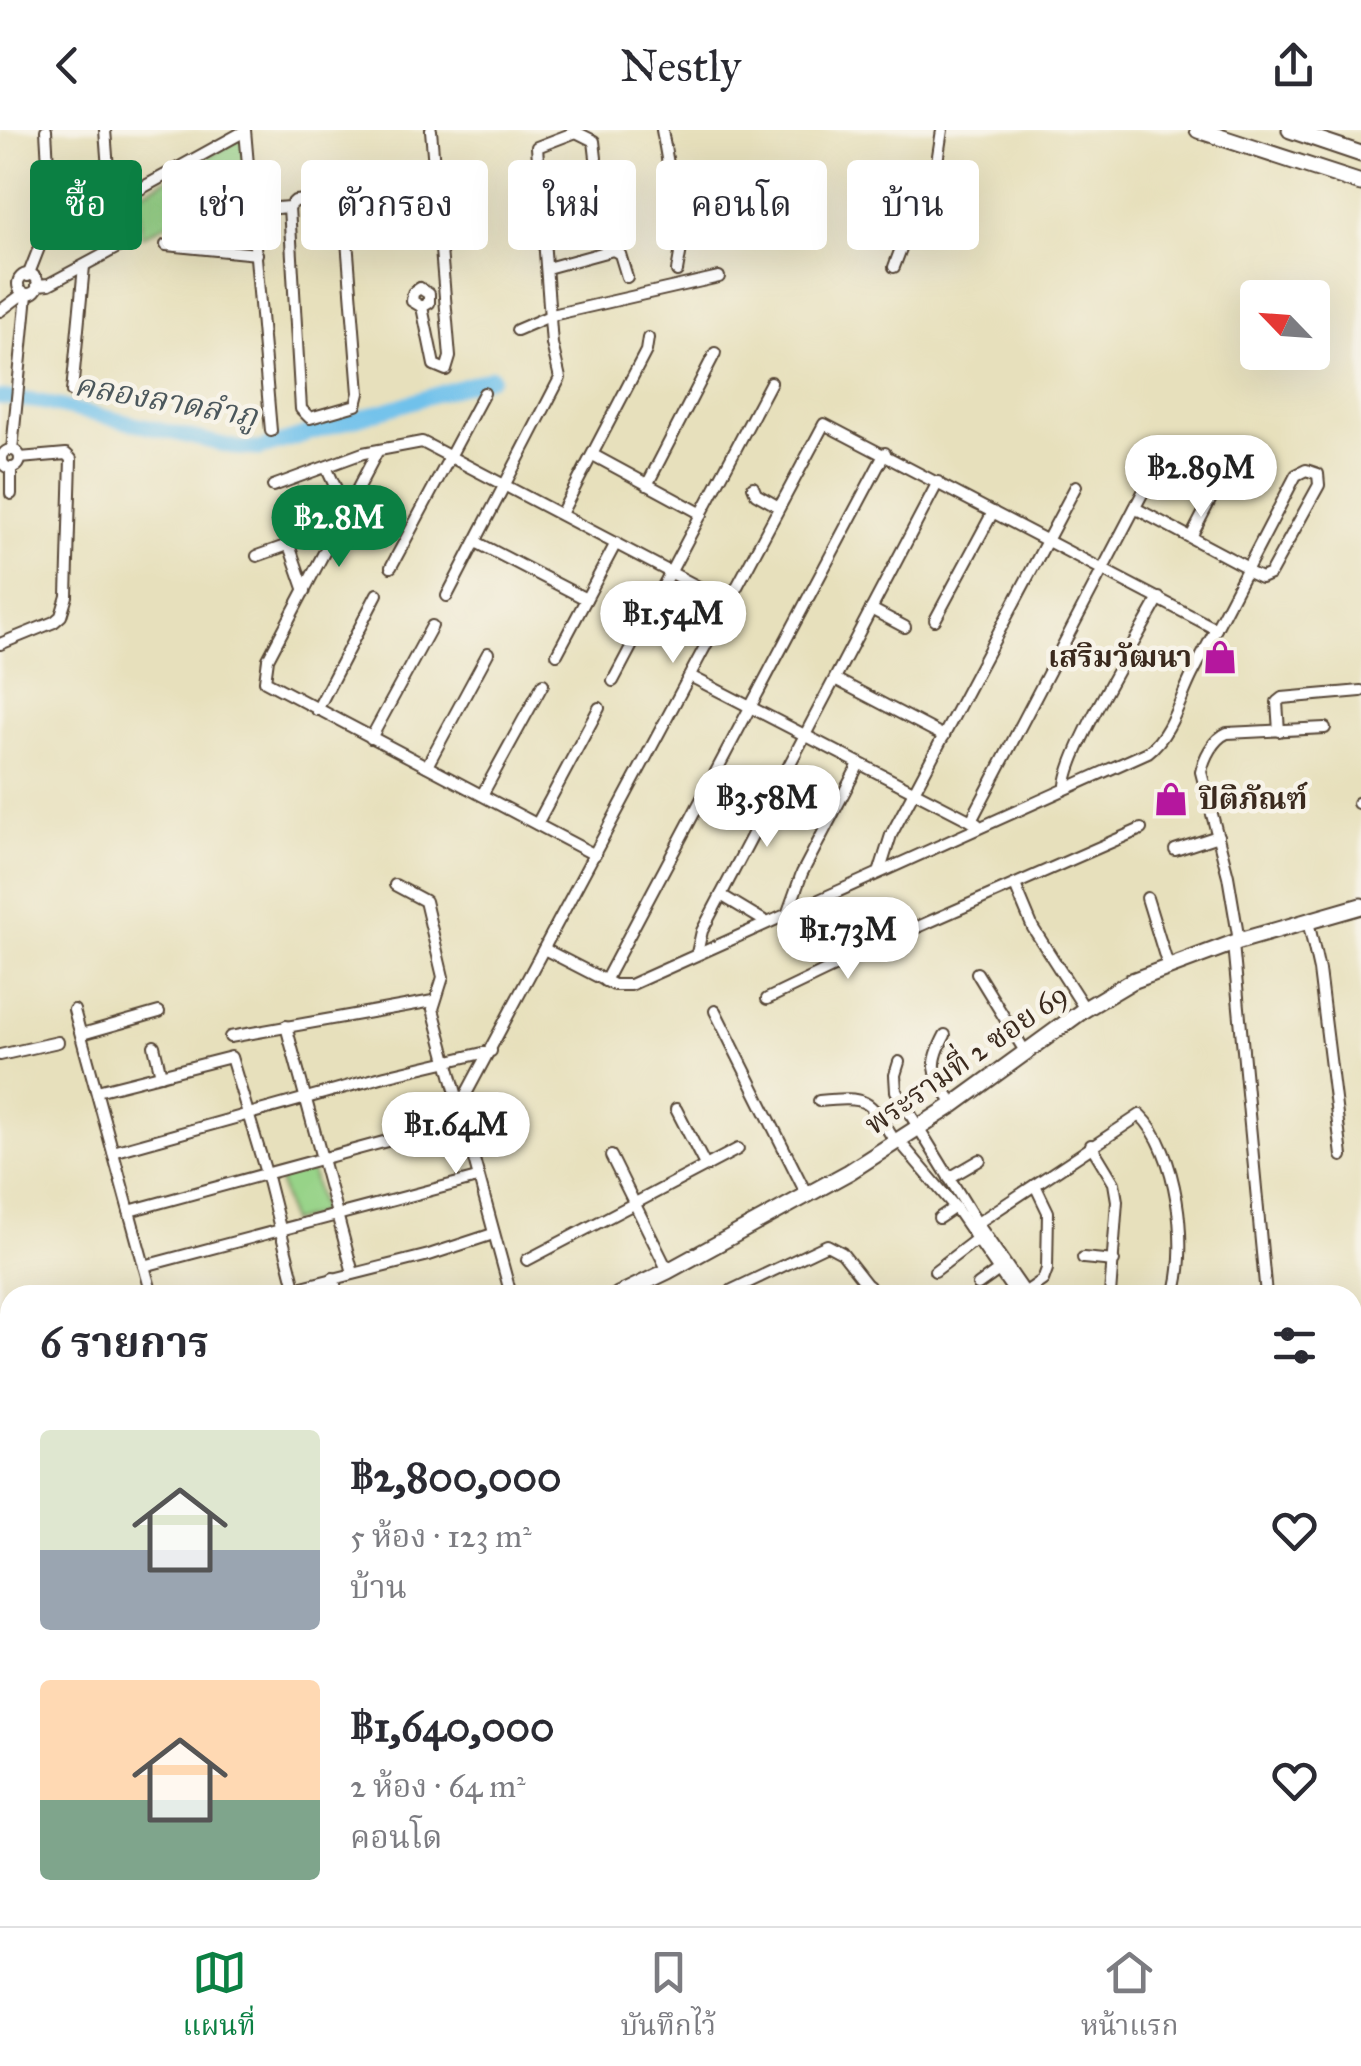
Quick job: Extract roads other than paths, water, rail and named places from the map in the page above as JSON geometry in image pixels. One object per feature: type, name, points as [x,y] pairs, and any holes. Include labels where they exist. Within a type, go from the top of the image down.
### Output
[{"type":"street","points":[[0,311],[34,291],[33,280],[51,218],[46,130]]},
{"type":"street","points":[[105,130],[107,160]]},
{"type":"street","points":[[142,188],[246,130],[248,160]]},
{"type":"street","points":[[422,307],[434,364],[446,370],[450,357],[431,130]]},
{"type":"street","points":[[537,130],[538,160]]},
{"type":"street","points":[[662,130],[682,243],[677,271]]},
{"type":"street","points":[[894,268],[904,242],[930,207],[942,130]]},
{"type":"street","points":[[1198,130],[1361,183]]},
{"type":"street","points":[[1290,130],[1361,154]]},
{"type":"street","points":[[537,147],[576,132],[594,141],[596,158]]},
{"type":"street","points":[[281,208],[310,200],[340,198],[344,202],[359,393],[351,408],[310,418],[301,409],[289,207]]},
{"type":"street","points":[[11,494],[5,463],[18,465],[14,415],[25,294],[18,282],[24,275],[49,284],[109,250]]},
{"type":"street","points":[[221,250],[257,254]]},
{"type":"street","points":[[257,250],[271,431]]},
{"type":"street","points":[[447,596],[557,388],[558,359],[552,344],[545,250]]},
{"type":"street","points":[[547,268],[612,250],[620,254],[627,277]]},
{"type":"street","points":[[72,392],[84,266]]},
{"type":"street","points":[[516,330],[552,316],[719,276]]},
{"type":"street","points":[[561,514],[646,351],[648,338]]},
{"type":"street","points":[[648,485],[716,353]]},
{"type":"street","points":[[613,681],[770,382]]},
{"type":"street","points":[[391,567],[484,393]]},
{"type":"street","points":[[128,1211],[460,1115],[729,602],[763,550],[778,507],[824,424],[1216,628]]},
{"type":"street","points":[[273,486],[363,452],[418,442],[729,602]]},
{"type":"street","points":[[376,452],[268,658],[266,684],[595,855]]},
{"type":"street","points":[[0,644],[54,622],[61,616],[66,596],[71,459],[66,454],[16,454]]},
{"type":"street","points":[[606,981],[885,454]]},
{"type":"street","points":[[593,455],[702,514]]},
{"type":"street","points":[[1191,537],[1229,464]]},
{"type":"street","points":[[326,467],[346,512]]},
{"type":"street","points":[[546,950],[619,987],[630,985],[977,824],[1136,758],[1155,746],[1216,628],[1247,569],[1296,475],[1306,470],[1318,474],[1319,486],[1270,574],[1261,578],[1247,569],[1191,537],[1136,508]]},
{"type":"street","points":[[977,824],[1153,473]]},
{"type":"street","points":[[696,953],[702,931],[938,482]]},
{"type":"street","points":[[753,486],[756,494],[778,507]]},
{"type":"street","points":[[880,870],[886,846],[1076,486]]},
{"type":"street","points":[[935,620],[994,512]]},
{"type":"street","points":[[257,556],[337,531]]},
{"type":"street","points":[[476,542],[586,599]]},
{"type":"street","points":[[557,654],[616,543]]},
{"type":"street","points":[[289,544],[305,591]]},
{"type":"street","points":[[806,572],[818,578]]},
{"type":"street","points":[[317,710],[377,594]]},
{"type":"street","points":[[1066,788],[1078,746],[1159,598]]},
{"type":"street","points":[[871,609],[905,627]]},
{"type":"street","points":[[371,738],[432,626]]},
{"type":"street","points":[[427,766],[488,653]]},
{"type":"street","points":[[690,676],[977,824]]},
{"type":"street","points":[[835,679],[944,736]]},
{"type":"street","points":[[482,795],[543,684]]},
{"type":"street","points":[[1279,731],[1277,702],[1282,698],[1361,691]]},
{"type":"street","points":[[536,824],[599,708]]},
{"type":"street","points":[[1265,1285],[1236,942],[1218,836],[1201,772],[1204,760],[1221,735],[1326,728]]},
{"type":"street","points":[[788,912],[795,888],[859,764]]},
{"type":"street","points":[[766,1000],[913,928],[1140,828]]},
{"type":"street","points":[[1175,850],[1218,836]]},
{"type":"street","points":[[395,885],[425,900],[443,977],[434,1001],[446,1060],[505,1285]]},
{"type":"street","points":[[1015,885],[1033,928],[1084,1008]]},
{"type":"street","points":[[721,895],[766,922]]},
{"type":"street","points":[[1147,898],[1168,966]]},
{"type":"street","name":"พระรามที่ 2 ซอย 69","points":[[639,1285],[898,1142],[1026,1054],[1084,1008],[1132,981],[1236,942],[1361,906]]},
{"type":"street","points":[[1308,921],[1342,1156]]},
{"type":"street","points":[[977,972],[1026,1054]]},
{"type":"street","points":[[230,1037],[434,1001]]},
{"type":"street","points":[[74,1010],[149,1285]]},
{"type":"street","points":[[82,1034],[159,1012]]},
{"type":"street","points":[[715,1012],[807,1195]]},
{"type":"street","points":[[286,1026],[353,1273]]},
{"type":"street","points":[[946,1035],[933,1066],[953,1104]]},
{"type":"street","points":[[0,1055],[58,1042]]},
{"type":"street","points":[[154,1046],[161,1075]]},
{"type":"street","points":[[113,1152],[306,1097],[491,1051]]},
{"type":"street","points":[[97,1091],[231,1056],[280,1229],[303,1285]]},
{"type":"street","points":[[898,1062],[896,1092],[999,1270],[1014,1285]]},
{"type":"street","points":[[819,1101],[852,1097],[874,1109],[977,1231],[1016,1285]]},
{"type":"street","points":[[676,1109],[705,1166]]},
{"type":"street","points":[[935,1271],[1034,1185],[1136,1116],[1144,1118],[1174,1185],[1180,1254],[1175,1285]]},
{"type":"street","points":[[1092,1145],[1114,1182],[1117,1201],[1111,1285]]},
{"type":"street","points":[[528,1260],[738,1150]]},
{"type":"street","points":[[611,1156],[668,1271]]},
{"type":"street","points":[[949,1178],[980,1160]]},
{"type":"street","points":[[144,1266],[477,1178]]},
{"type":"street","points":[[1034,1185],[1048,1212],[1047,1269],[1043,1280],[1036,1285]]},
{"type":"street","points":[[939,1218],[955,1207]]},
{"type":"street","points":[[313,1285],[494,1234]]},
{"type":"street","points":[[743,1285],[827,1245],[842,1253],[868,1285]]},
{"type":"street","points":[[1083,1258],[1114,1260]]},
{"type":"street","points":[[978,1285],[999,1270]]},
{"type":"street","points":[[334,1278],[336,1285]]},
{"type":"waterway","name":"คลองลาดลำภู","points":[[0,397],[41,402],[238,448],[259,449],[492,377]]},
{"type":"place","name":"เสริมวัฒนา","points":[[1220,657]]},
{"type":"place","name":"ปิติภัณฑ์","points":[[1171,799]]}]
